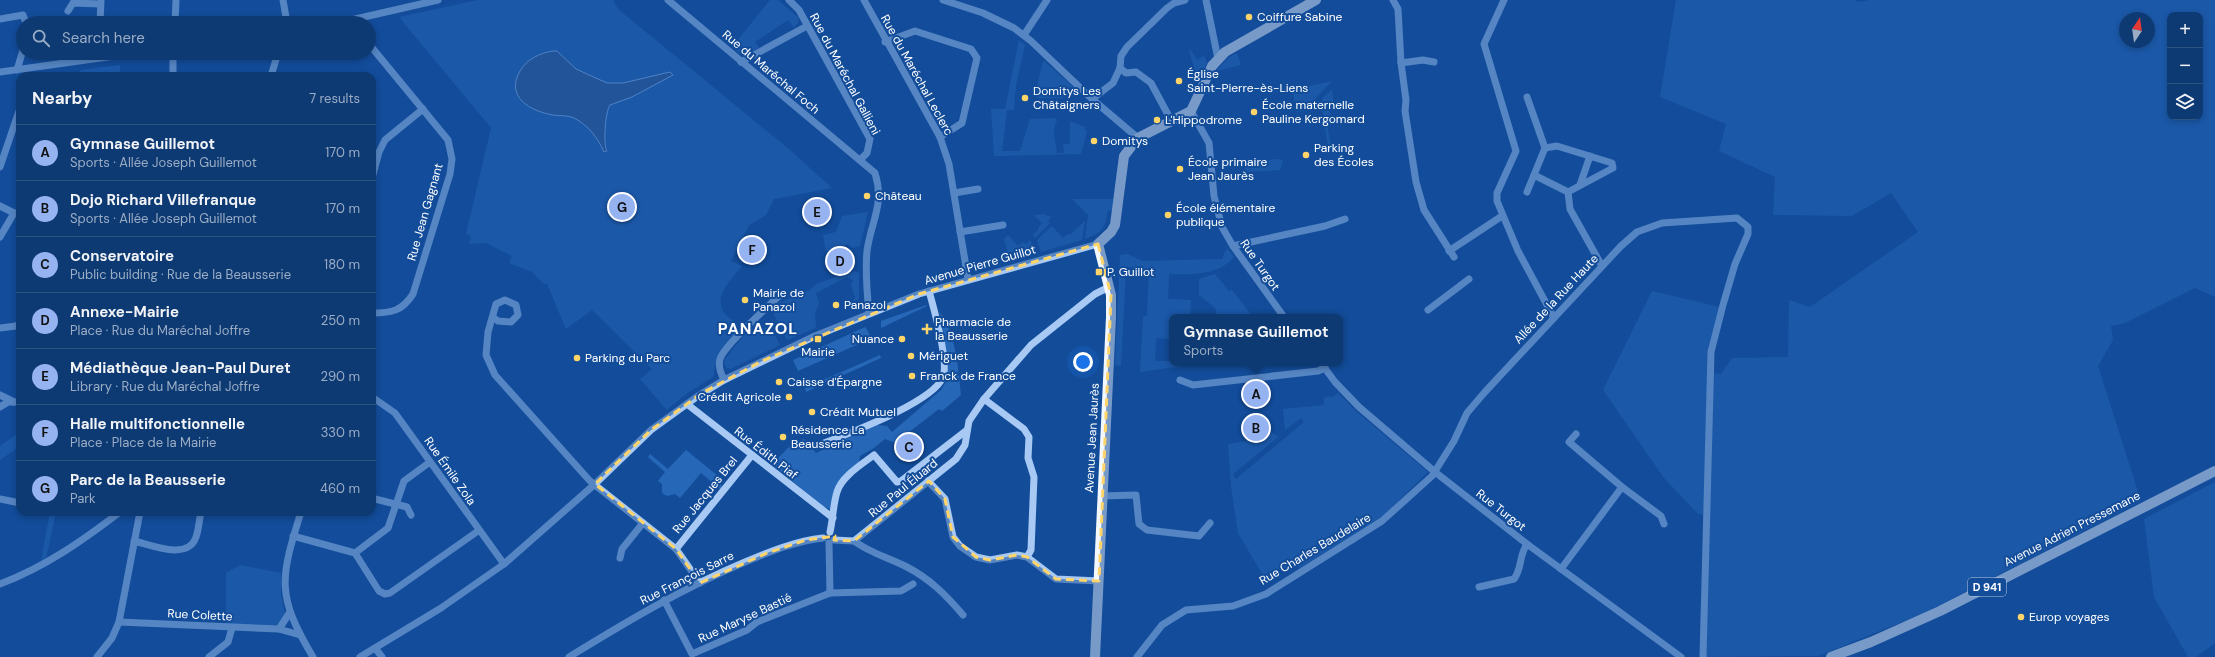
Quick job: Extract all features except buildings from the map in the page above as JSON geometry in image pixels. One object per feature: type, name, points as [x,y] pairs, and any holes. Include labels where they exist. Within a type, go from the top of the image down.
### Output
[{"type":"main road","points":[[1098,244],[1111,232],[1115,225],[1124,156],[1138,138],[1172,122],[1191,110],[1212,66],[1218,59],[1237,45],[1316,0]]},
{"type":"main road","name":"Avenue Jean Jaurès","points":[[1095,657],[1111,323],[1109,287],[1098,244]]},
{"type":"main road","name":"Avenue Adrien Pressemane","points":[[1831,657],[1871,642],[1940,611],[2215,471]]},
{"type":"street","points":[[175,16],[176,0]]},
{"type":"street","points":[[283,0],[286,16]]},
{"type":"street","points":[[375,16],[438,0]]},
{"type":"street","name":"Rue du Maréchal Foch","points":[[668,0],[875,174],[880,189],[877,210],[867,251],[866,293],[869,313]]},
{"type":"street","name":"Rue du Maréchal Gallieni","points":[[789,0],[799,10],[870,139],[867,153],[860,160]]},
{"type":"street","name":"Rue du Maréchal Leclerc","points":[[864,0],[885,42],[940,137],[949,164],[968,280]]},
{"type":"street","points":[[943,0],[983,13],[1014,28],[1024,35],[1092,99],[1138,138]]},
{"type":"street","points":[[1024,35],[1048,0]]},
{"type":"street","points":[[1092,99],[1112,83],[1120,68],[1121,56],[1127,47],[1167,8],[1174,3],[1185,0]]},
{"type":"street","points":[[1206,0],[1218,59]]},
{"type":"street","points":[[1393,0],[1398,9],[1401,63],[1406,100],[1405,111],[1416,182],[1424,210],[1454,257]]},
{"type":"street","points":[[1480,41],[1499,0]]},
{"type":"street","points":[[1504,0],[1484,44],[1516,151],[1497,193],[1497,201],[1502,216],[1554,318]]},
{"type":"street","points":[[68,12],[74,3],[101,2],[100,16]]},
{"type":"street","points":[[0,19],[16,16]]},
{"type":"street","points":[[741,62],[807,26]]},
{"type":"street","points":[[885,42],[916,31],[971,49],[977,58],[962,123],[940,137]]},
{"type":"street","name":"Rue Jean Gagnant","points":[[376,52],[448,140],[452,159],[450,174],[413,294],[406,304],[393,312],[376,313]]},
{"type":"street","points":[[17,70],[20,60]]},
{"type":"street","points":[[0,72],[17,70],[25,72],[80,60]]},
{"type":"street","points":[[173,60],[173,72]]},
{"type":"street","points":[[273,72],[276,60]]},
{"type":"street","points":[[1401,63],[1423,60],[1434,62]]},
{"type":"street","points":[[1120,68],[1126,73],[1136,72],[1151,83],[1172,122]]},
{"type":"street","points":[[1527,97],[1545,148],[1527,192]]},
{"type":"street","points":[[376,163],[379,152],[385,140],[423,109]]},
{"type":"street","name":"Rue Turgot","points":[[1191,110],[1209,143],[1214,196],[1222,227],[1233,246],[1282,314]]},
{"type":"street","points":[[0,167],[16,120]]},
{"type":"street","points":[[1545,148],[1557,146],[1612,163],[1613,168],[1568,192]]},
{"type":"street","points":[[1580,185],[1590,156]]},
{"type":"street","points":[[1534,175],[1568,192]]},
{"type":"street","points":[[954,193],[978,189]]},
{"type":"street","points":[[1568,192],[1570,209],[1602,266]]},
{"type":"street","points":[[0,206],[16,212]]},
{"type":"street","points":[[0,237],[16,213]]},
{"type":"street","points":[[1449,251],[1502,216]]},
{"type":"street","name":"Allée de la Rue Haute","points":[[1435,472],[1454,441],[1467,413],[1602,266],[1631,237],[1649,227],[1662,223],[1724,218],[1737,218],[1742,221],[1748,227],[1748,234],[1735,264],[1711,352],[1703,657]]},
{"type":"street","points":[[1233,246],[1325,226],[1345,219]]},
{"type":"street","points":[[960,232],[1003,225]]},
{"type":"street","name":"Avenue Pierre Guillot","points":[[360,657],[441,608],[504,564],[594,484],[651,430],[724,380],[869,313],[929,291],[1098,244]]},
{"type":"street","points":[[1428,310],[1469,279]]},
{"type":"street","name":"Rue Paul Éluard","points":[[854,541],[956,459],[965,445],[969,421],[984,399],[1031,345],[1095,294],[1109,287]]},
{"type":"street","points":[[817,446],[898,413],[939,384],[944,376],[941,336],[929,291]]},
{"type":"street","points":[[724,380],[719,368],[722,354],[747,326],[781,294]]},
{"type":"street","points":[[494,318],[488,332],[486,355],[495,375],[594,484],[676,549],[700,583]]},
{"type":"street","points":[[0,328],[16,326]]},
{"type":"street","points":[[1180,380],[1193,385],[1318,371],[1322,366]]},
{"type":"street","name":"Rue Turgot","points":[[1324,366],[1335,382],[1358,406],[1435,472],[1527,544],[1681,657]]},
{"type":"street","points":[[0,395],[16,402]]},
{"type":"street","points":[[984,399],[1024,429],[1029,437],[1028,458],[1034,477],[1031,550],[1026,557]]},
{"type":"street","name":"Rue Émile Zola","points":[[376,400],[395,413],[504,564]]},
{"type":"street","points":[[0,407],[8,402],[16,402]]},
{"type":"street","name":"Rue Édith Piaf","points":[[687,404],[833,518]]},
{"type":"street","points":[[963,615],[942,590],[906,567],[864,548],[854,541],[826,542],[824,538],[826,533],[830,532],[837,491],[841,483],[874,456],[897,482],[901,481],[967,430]]},
{"type":"street","points":[[1576,434],[1569,442],[1622,487],[1661,516],[1664,524]]},
{"type":"street","name":"Rue Jacques Brel","points":[[676,549],[752,455]]},
{"type":"street","points":[[354,553],[388,528],[404,481],[430,462]]},
{"type":"street","name":"Rue Charles Baudelaire","points":[[1138,657],[1162,625],[1186,610],[1233,606],[1266,594],[1382,521],[1416,492],[1435,472]]},
{"type":"street","points":[[928,481],[945,499],[953,537],[960,546],[976,557],[990,560],[1017,555],[1026,557],[1056,579],[1099,581]]},
{"type":"street","points":[[1561,569],[1622,487]]},
{"type":"street","points":[[1102,496],[1136,495],[1139,524],[1147,530],[1199,536],[1210,523]]},
{"type":"street","points":[[0,499],[16,502]]},
{"type":"street","points":[[376,499],[407,507],[411,515]]},
{"type":"street","points":[[0,584],[20,577],[55,559],[114,516]]},
{"type":"street","points":[[97,657],[112,638],[119,622],[139,516]]},
{"type":"street","points":[[134,541],[178,551],[189,548],[196,538],[200,516]]},
{"type":"street","points":[[300,516],[286,558],[284,587],[290,612],[300,635],[313,657]]},
{"type":"street","points":[[620,558],[622,549],[643,523]]},
{"type":"street","points":[[293,536],[354,553],[379,591],[384,594],[390,593],[478,530]]},
{"type":"street","points":[[830,532],[834,536],[832,541],[830,593]]},
{"type":"street","name":"Rue François Sarre","points":[[569,657],[664,600],[700,583],[767,553],[806,540],[824,538]]},
{"type":"street","points":[[1479,587],[1514,579],[1519,570],[1522,552],[1527,544]]},
{"type":"street","name":"Rue Maryse Bastié","points":[[664,600],[692,654],[747,630],[757,622],[830,593],[901,591],[913,584]]},
{"type":"street","points":[[279,629],[290,612]]},
{"type":"street","name":"Rue Colette","points":[[119,622],[279,629],[300,635]]},
{"type":"street","points":[[209,657],[228,642],[232,628]]},
{"type":"street","points":[[376,648],[382,657]]},
{"type":"highlighted area","points":[[1098,244],[1111,295],[1099,581],[1056,579],[1027,557],[1017,555],[990,560],[976,557],[953,537],[945,499],[929,481],[854,541],[834,540],[835,536],[806,540],[767,553],[700,583],[676,549],[595,484],[651,430],[702,393],[762,361],[919,294]]},
{"type":"shaded area","points":[[478,0],[613,0],[618,9],[790,150],[832,188],[774,199],[766,215],[749,225],[731,261],[742,266],[726,287],[721,298],[723,311],[735,322],[736,332],[720,352],[716,362],[714,376],[682,397],[667,410],[640,379],[652,369],[592,310],[566,329],[547,284],[544,284],[532,272],[509,263],[512,256],[486,243],[469,244],[471,236],[466,234],[491,128],[399,17]]},
{"type":"shaded area","points":[[770,0],[778,0],[799,18],[798,23],[794,28],[788,20],[755,42],[759,48],[740,54],[732,47]]},
{"type":"shaded area","points":[[1676,0],[1855,0],[1858,2],[1869,0],[2215,0],[2215,297],[2195,288],[2125,323],[2111,326],[2113,340],[2098,366],[2141,501],[1922,614],[1818,656],[1706,657],[1712,373],[1721,374],[1732,358],[1788,357],[1789,300],[1810,307],[1918,232],[1891,193],[1852,216],[1773,215],[1775,177],[1719,151],[1726,124],[1660,97]]},
{"type":"shaded area","points":[[1019,40],[1025,45],[1016,85],[1014,110],[1007,110],[1002,151],[1020,151],[1030,119],[1055,118],[1057,121],[1054,128],[1054,137],[1057,153],[1064,153],[1063,144],[1070,144],[1070,121],[1085,127],[1085,130],[1087,131],[1081,154],[994,156],[991,109],[1005,109]]},
{"type":"shaded area","points":[[1191,50],[1197,60],[1204,56],[1207,63],[1199,79],[1189,51]]},
{"type":"shaded area","points":[[557,51],[576,69],[607,83],[623,83],[670,72],[673,75],[632,97],[610,105],[605,129],[605,143],[607,151],[604,152],[592,132],[584,124],[571,117],[553,115],[536,110],[522,101],[518,95],[516,80],[526,63],[543,53]]},
{"type":"shaded area","points":[[1237,53],[1241,65],[1216,71],[1229,57]]},
{"type":"shaded area","points":[[1043,61],[1076,89],[1066,87],[1063,98],[1037,98],[1037,86]]},
{"type":"shaded area","points":[[120,65],[120,72],[80,72],[80,70]]},
{"type":"shaded area","points":[[1332,81],[1316,98],[1313,110],[1297,112],[1292,90]]},
{"type":"shaded area","points":[[1332,90],[1334,108],[1329,110],[1333,123],[1327,124],[1331,147],[1328,147],[1321,102],[1323,97]]},
{"type":"shaded area","points":[[1279,159],[1283,160],[1280,170],[1245,172],[1245,166],[1225,168],[1224,163]]},
{"type":"shaded area","points":[[1072,199],[1113,199],[1112,210],[1108,211],[1102,230],[1085,239],[1088,215]]},
{"type":"shaded area","points":[[868,212],[860,246],[852,248],[848,244],[826,252],[823,235],[836,232],[842,216]]},
{"type":"shaded area","points":[[1044,214],[1051,217],[1048,221],[1050,223],[1035,238],[1033,235],[1042,223],[1034,215]]},
{"type":"shaded area","points":[[1085,221],[1082,240],[1041,252],[1037,240],[1052,226],[1063,238],[1068,234],[1070,235]]},
{"type":"shaded area","points":[[1008,235],[1018,246],[1023,242],[1026,244],[1030,240],[1037,252],[1010,260],[1004,239]]},
{"type":"shaded area","points":[[1227,248],[1234,257],[1228,263],[1213,271],[1195,274],[1169,274],[1168,299],[1191,300],[1190,314],[1169,314],[1169,339],[1156,338],[1155,361],[1169,361],[1169,366],[1182,366],[1140,372],[1143,317],[1147,315],[1149,273],[1139,268],[1126,267],[1121,366],[1115,365],[1120,255],[1127,254],[1143,261],[1222,259]]},
{"type":"shaded area","points":[[853,271],[859,273],[859,299],[851,303],[855,298],[851,285],[853,280],[847,277],[816,293],[819,304],[815,313],[816,328],[787,340],[774,315],[778,303],[810,290],[816,284]]},
{"type":"shaded area","points":[[1215,274],[1229,291],[1232,290],[1251,314],[1216,314],[1215,308],[1199,295],[1199,279]]},
{"type":"shaded area","points":[[1652,291],[1720,307],[1708,352],[1704,515],[1698,514],[1664,478],[1603,390]]},
{"type":"shaded area","points":[[926,305],[927,306],[881,328],[881,321]]},
{"type":"shaded area","points":[[939,311],[945,320],[953,340],[961,395],[942,411],[939,409],[895,443],[885,439],[874,448],[860,456],[859,463],[842,478],[836,488],[830,509],[822,506],[772,464],[793,443],[804,439],[816,453],[877,425],[887,426],[892,432],[941,390],[948,379],[942,319]]},
{"type":"shaded area","points":[[766,327],[772,329],[780,345],[731,369],[727,368],[724,364],[725,359],[745,334],[756,333]]},
{"type":"shaded area","points":[[865,327],[872,338],[798,371],[793,360]]},
{"type":"shaded area","points":[[880,355],[881,358],[806,392],[805,388]]},
{"type":"shaded area","points":[[1338,393],[1357,412],[1428,472],[1382,517],[1299,568],[1296,563],[1265,579],[1238,533],[1231,486],[1228,444],[1247,441],[1247,438],[1260,436],[1260,433],[1271,432],[1278,437],[1233,474],[1236,479],[1304,422],[1301,418],[1285,430],[1283,409],[1324,405],[1324,398],[1330,396],[1331,398]]},
{"type":"shaded area","points":[[16,435],[16,449],[0,460],[0,446]]},
{"type":"shaded area","points":[[686,450],[718,476],[716,480],[722,486],[720,489],[701,473],[680,498],[675,494],[667,496],[662,493],[662,484],[658,481],[665,472],[648,457],[650,454],[668,469]]},
{"type":"shaded area","points":[[2215,482],[2215,643],[2196,657],[2188,657],[2154,597],[2144,519]]},
{"type":"shaded area","points":[[49,516],[55,516],[46,559],[41,561]]},
{"type":"shaded area","points":[[240,565],[281,573],[281,593],[285,614],[279,624],[270,627],[226,624],[226,573]]},
{"type":"place","name":"Coiffure Sabine","points":[[1249,17]]},
{"type":"place","name":"Église Saint-Pierre-ès-Liens","points":[[1179,81]]},
{"type":"place","name":"Domitys Les Châtaigners","points":[[1025,98]]},
{"type":"place","name":"École maternelle Pauline Kergomard","points":[[1254,112]]},
{"type":"place","name":"L'Hippodrome","points":[[1157,120]]},
{"type":"place","name":"Domitys","points":[[1094,141]]},
{"type":"place","name":"Parking des Écoles","points":[[1306,155]]},
{"type":"place","name":"École primaire Jean Jaurès","points":[[1180,169]]},
{"type":"place","name":"Château","points":[[867,196]]},
{"type":"place","name":"Parc de la Beausserie","points":[[622,207]]},
{"type":"place","name":"Médiathèque Jean-Paul Duret","points":[[817,212]]},
{"type":"place","name":"École élémentaire publique","points":[[1168,215]]},
{"type":"place","name":"Halle multifonctionnelle","points":[[752,250]]},
{"type":"place","name":"Annexe-Mairie","points":[[840,261]]},
{"type":"place","name":"P. Guillot","points":[[1099,272]]},
{"type":"place","name":"Mairie de Panazol","points":[[745,300]]},
{"type":"place","name":"Panazol","points":[[836,305]]},
{"type":"place","name":"Pharmacie de la Beausserie","points":[[927,329]]},
{"type":"place","name":"Mairie","points":[[818,339]]},
{"type":"place","name":"Nuance","points":[[902,339]]},
{"type":"place","name":"Mériguet","points":[[911,356]]},
{"type":"place","name":"Parking du Parc","points":[[577,358]]},
{"type":"place","name":"Franck de France","points":[[912,376]]},
{"type":"place","name":"Caisse d'Épargne","points":[[779,382]]},
{"type":"place","name":"Gymnase Guillemot","points":[[1256,394]]},
{"type":"place","name":"Crédit Agricole","points":[[789,397]]},
{"type":"place","name":"Crédit Mutuel","points":[[812,412]]},
{"type":"place","name":"Dojo Richard Villefranque","points":[[1256,428]]},
{"type":"place","name":"Résidence La Beausserie","points":[[783,437]]},
{"type":"place","name":"Conservatoire","points":[[909,447]]},
{"type":"place","name":"Europ voyages","points":[[2021,617]]},
{"type":"district","name":"PANAZOL","points":[[758,328]]}]
